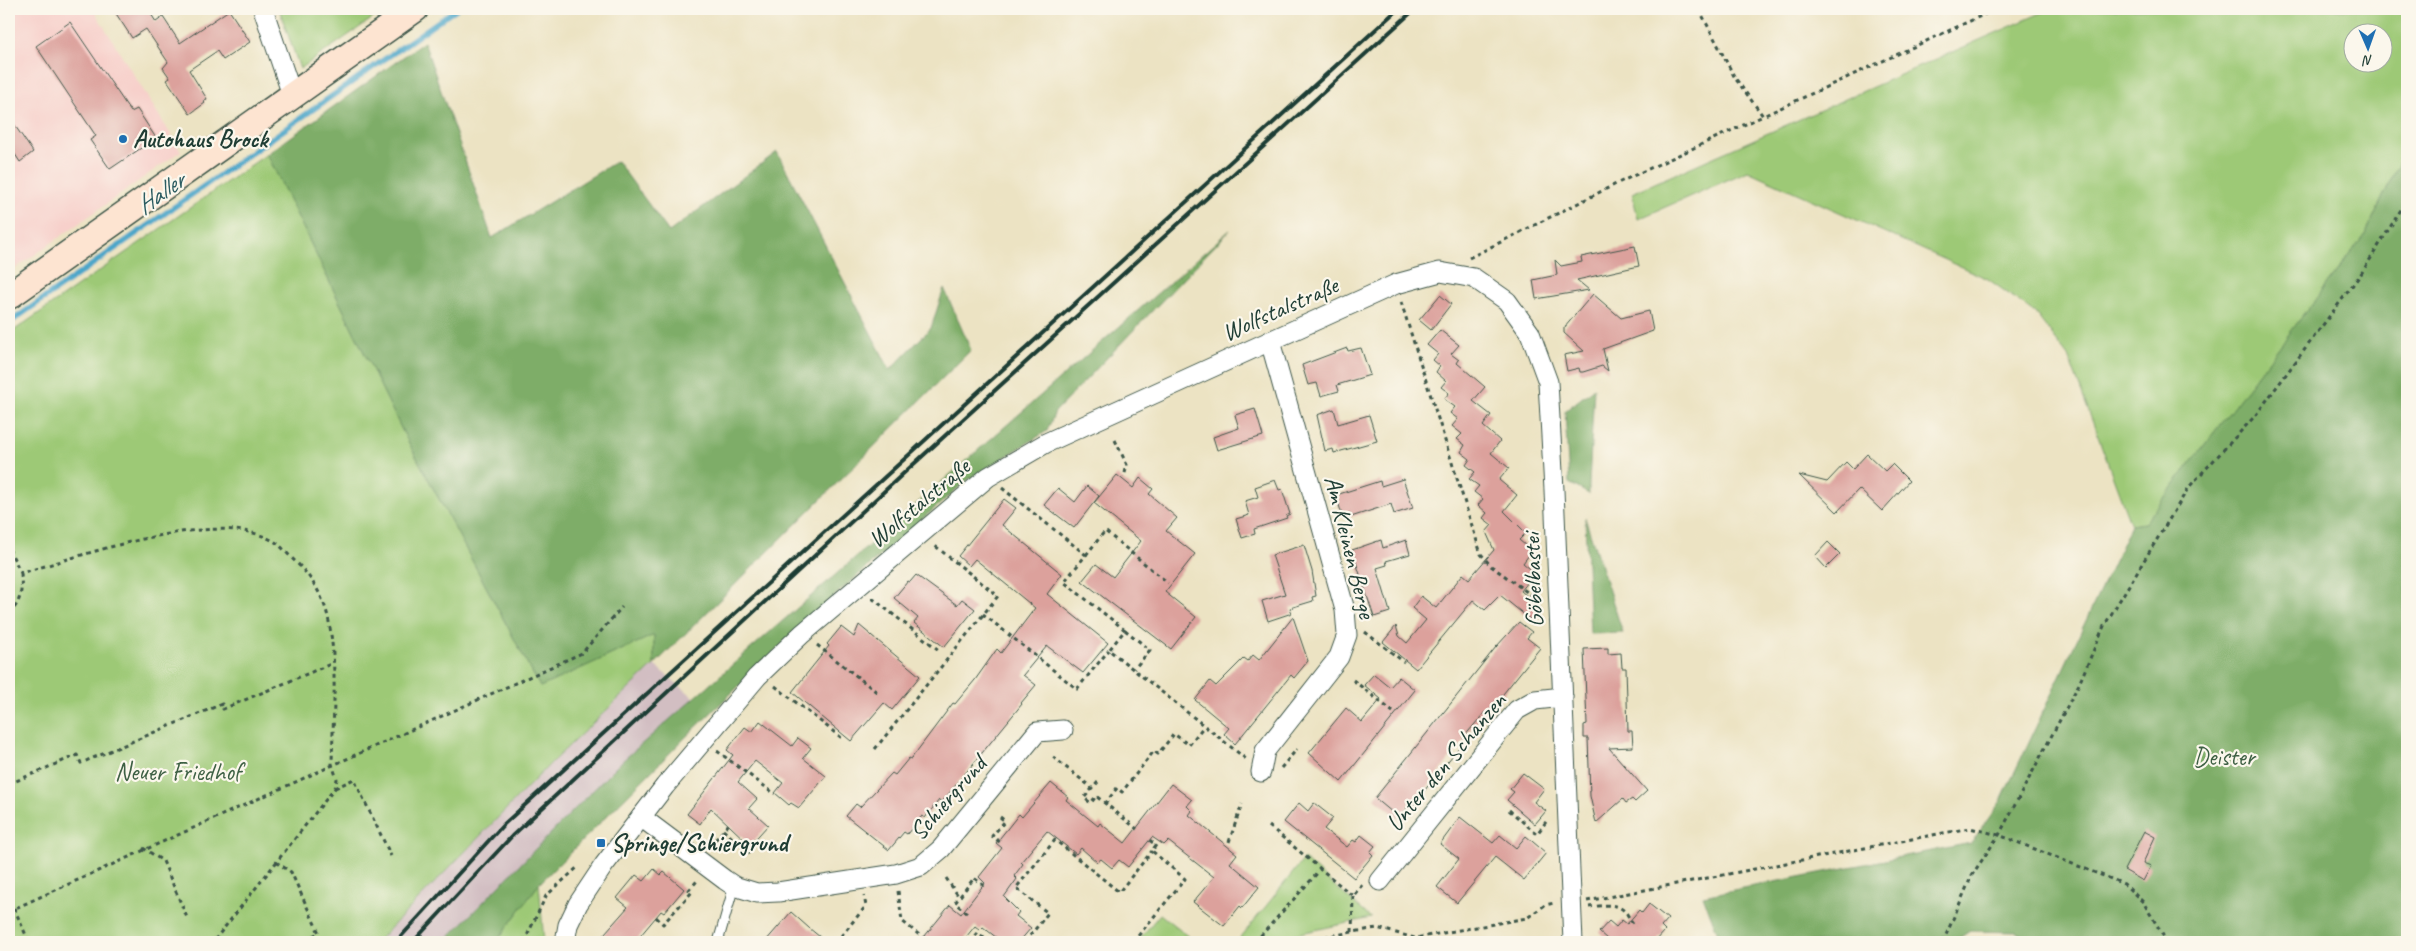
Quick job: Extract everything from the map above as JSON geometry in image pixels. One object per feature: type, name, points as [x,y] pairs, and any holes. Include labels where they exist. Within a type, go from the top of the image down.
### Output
[{"type":"street","points":[[264,9],[292,95]]},
{"type":"street","points":[[9,296],[415,9]]},
{"type":"street","name":"Wolfstalstraße","points":[[565,942],[568,925],[578,904],[641,817],[756,677],[802,634],[988,477],[1046,443],[1270,341],[1396,284],[1440,272]]},
{"type":"street","name":"Göbelbastei","points":[[1440,272],[1474,278],[1507,301],[1530,333],[1548,382],[1573,942]]},
{"type":"street","name":"Am Kleinen Berge","points":[[1261,772],[1265,751],[1339,657],[1347,635],[1345,610],[1270,341]]},
{"type":"street","name":"Unter den Schanzen","points":[[1380,881],[1517,710],[1535,700],[1563,697]]},
{"type":"street","name":"Schiergrund","points":[[641,817],[734,886],[757,893],[778,892],[896,874],[921,866],[941,849],[1037,732],[1063,730]]},
{"type":"lane","points":[[718,942],[734,886]]},
{"type":"path","points":[[1699,9],[1735,78],[1763,116]]},
{"type":"path","points":[[1440,272],[1620,182],[1996,9]]},
{"type":"path","points":[[1943,942],[1972,875],[1999,835],[2079,684],[2104,626],[2189,486],[2255,416],[2361,274],[2407,200]]},
{"type":"path","points":[[1399,295],[1481,554],[1491,566],[1559,616]]},
{"type":"path","points":[[1115,440],[1127,465],[1124,477]]},
{"type":"path","points":[[988,477],[1086,555]]},
{"type":"path","points":[[21,573],[163,534],[212,528],[246,532],[277,543],[318,588],[328,616],[333,663],[332,764],[336,779],[335,788]]},
{"type":"path","points":[[1134,670],[1150,650],[1064,582],[1105,531],[1168,583]]},
{"type":"path","points":[[875,749],[998,596],[920,534]]},
{"type":"path","points":[[9,549],[21,573],[22,592],[17,606],[9,614]]},
{"type":"path","points":[[857,588],[940,651]]},
{"type":"path","points":[[9,911],[143,848],[582,653],[622,607]]},
{"type":"path","points":[[983,614],[1078,689],[1125,630]]},
{"type":"path","points":[[1357,626],[1404,662]]},
{"type":"path","points":[[802,634],[878,693]]},
{"type":"path","points":[[1109,650],[1261,772]]},
{"type":"path","points":[[9,784],[78,756],[80,763],[222,704],[224,709],[333,663]]},
{"type":"path","points":[[768,680],[843,739]]},
{"type":"path","points":[[1353,680],[1393,712]]},
{"type":"path","points":[[1104,804],[1117,788],[1122,792],[1154,751],[1158,754],[1174,734],[1188,745],[1204,726]]},
{"type":"path","points":[[703,740],[775,794]]},
{"type":"path","points":[[1053,757],[1092,788]]},
{"type":"path","points":[[213,942],[335,788],[354,779],[391,856]]},
{"type":"path","points":[[1098,782],[1084,798],[1091,803],[1096,796],[1136,829]]},
{"type":"path","points":[[1229,842],[1242,804]]},
{"type":"path","points":[[1509,810],[1537,834],[1548,822]]},
{"type":"path","points":[[1000,817],[1005,821],[992,836],[1001,843]]},
{"type":"path","points":[[704,852],[729,824]]},
{"type":"path","points":[[1269,826],[1353,896]]},
{"type":"path","points":[[1591,901],[1970,828],[1999,835],[2124,884],[2143,902],[2167,942]]},
{"type":"path","points":[[724,830],[750,853]]},
{"type":"path","points":[[1025,942],[1048,914],[1016,888],[1055,840],[1119,892],[1156,845],[1148,839]]},
{"type":"path","points":[[143,848],[163,861],[188,920]]},
{"type":"path","points":[[1133,942],[1185,879],[1152,851]]},
{"type":"path","points":[[276,862],[291,872],[319,933],[299,942]]},
{"type":"path","points":[[524,942],[546,896],[581,865],[586,865]]},
{"type":"path","points":[[1256,942],[1321,870]]},
{"type":"path","points":[[656,917],[663,924],[692,892],[689,890],[702,876]]},
{"type":"path","points":[[946,878],[959,897]]},
{"type":"path","points":[[967,913],[955,903],[974,878],[987,888]]},
{"type":"path","points":[[1352,932],[1353,896],[1364,883],[1380,881]]},
{"type":"path","points":[[897,882],[902,921],[928,942]]},
{"type":"path","points":[[1293,942],[1377,928],[1415,938],[1527,918],[1545,905],[1560,903]]},
{"type":"path","points":[[1582,908],[1608,905],[1619,907],[1625,912],[1630,922],[1636,926]]},
{"type":"path","points":[[836,942],[866,906]]},
{"type":"path","points":[[14,908],[29,942]]},
{"type":"path","points":[[970,942],[978,933],[989,942]]},
{"type":"path","points":[[1403,942],[1408,937]]},
{"type":"shaded area","points":[[9,9],[93,9],[181,151],[9,273]]},
{"type":"shaded area","points":[[654,665],[695,698],[620,763],[444,942],[377,942],[553,761]]},
{"type":"green space","points":[[279,9],[386,9],[300,69]]},
{"type":"green space","points":[[2050,9],[2407,9],[2407,146],[2366,233],[2145,523],[2131,525],[2068,356],[2035,313],[1988,279],[1748,171],[1638,219],[1632,193]]},
{"type":"green space","points":[[424,42],[492,238],[617,161],[669,232],[777,152],[890,370],[931,328],[944,288],[971,350],[654,665],[654,635],[540,687],[403,432],[267,154]]},
{"type":"green space","name":"Deister","points":[[2407,146],[2407,942],[2034,942],[2016,932],[1970,931],[1953,942],[1721,942],[1703,896],[1971,843],[2001,801],[2131,525],[2145,523],[2366,233]]},
{"type":"green space","name":"Neuer Friedhof","points":[[267,154],[403,432],[540,687],[654,635],[654,665],[553,761],[377,942],[9,942],[9,334]]},
{"type":"green space","points":[[1230,230],[1055,412],[1047,431],[966,481],[816,612],[689,734],[539,884],[496,942],[444,942],[620,763]]},
{"type":"green space","points":[[1594,388],[1589,494],[1569,483],[1565,411]]},
{"type":"green space","points":[[1585,518],[1623,633],[1590,634]]},
{"type":"green space","points":[[1304,859],[1371,918],[1259,942],[1237,942]]},
{"type":"green space","points":[[539,884],[544,942],[496,942]]},
{"type":"green space","points":[[1160,914],[1195,942],[1137,942]]},
{"type":"building","points":[[113,9],[148,9],[156,22],[163,17],[180,43],[229,10],[250,42],[223,60],[217,51],[189,70],[207,99],[203,101],[205,103],[190,114],[167,80],[170,78],[163,68],[168,62],[146,29],[132,38]]},
{"type":"building","points":[[70,22],[131,112],[137,109],[156,138],[110,169],[90,140],[96,136],[36,46]]},
{"type":"building","points":[[9,117],[33,152],[20,162],[9,145]]},
{"type":"building","points":[[1635,246],[1639,266],[1577,280],[1589,290],[1536,299],[1533,280],[1557,275],[1555,260],[1561,266],[1582,262],[1581,257]]},
{"type":"building","points":[[1593,294],[1621,318],[1649,311],[1653,331],[1603,349],[1608,371],[1602,366],[1583,372],[1580,372],[1579,368],[1567,371],[1564,355],[1584,351],[1564,333],[1564,328]]},
{"type":"building","points":[[1440,295],[1451,304],[1431,330],[1419,320]]},
{"type":"building","points":[[1440,330],[1459,345],[1451,354],[1459,360],[1457,363],[1485,387],[1473,401],[1491,415],[1483,426],[1500,441],[1491,453],[1509,468],[1499,480],[1517,495],[1504,511],[1526,533],[1519,540],[1532,551],[1523,563],[1535,573],[1521,591],[1541,608],[1531,620],[1500,595],[1485,610],[1473,600],[1416,669],[1383,642],[1396,626],[1399,636],[1407,643],[1426,620],[1412,608],[1421,596],[1436,608],[1463,574],[1469,579],[1494,550],[1486,532],[1492,525],[1483,518],[1487,513],[1478,505],[1483,499],[1474,492],[1479,486],[1469,479],[1475,472],[1466,465],[1470,459],[1461,452],[1465,445],[1457,439],[1462,434],[1452,426],[1458,419],[1450,413],[1455,407],[1444,399],[1449,393],[1441,387],[1446,381],[1436,372],[1440,366],[1433,360],[1438,354],[1427,345]]},
{"type":"building","points":[[1347,348],[1348,351],[1361,348],[1370,375],[1337,385],[1339,391],[1321,396],[1317,383],[1308,385],[1302,365]]},
{"type":"building","points":[[1255,409],[1263,436],[1217,450],[1213,437],[1239,428],[1235,415]]},
{"type":"building","points":[[1334,409],[1338,424],[1369,415],[1377,441],[1334,453],[1333,449],[1325,451],[1317,415]]},
{"type":"building","points":[[1867,454],[1885,471],[1892,464],[1909,481],[1882,511],[1859,489],[1837,512],[1799,475],[1827,482],[1846,462],[1853,469]]},
{"type":"building","points":[[1117,475],[1133,488],[1140,478],[1153,489],[1149,494],[1177,518],[1166,531],[1195,554],[1165,592],[1196,617],[1171,649],[1082,581],[1096,564],[1113,577],[1141,541],[1094,503]]},
{"type":"building","points":[[1403,479],[1413,508],[1394,514],[1391,504],[1351,517],[1350,513],[1342,515],[1336,495],[1380,481],[1381,486]]},
{"type":"building","points":[[1275,480],[1279,490],[1282,489],[1290,514],[1286,516],[1287,518],[1254,529],[1255,534],[1242,538],[1236,519],[1249,515],[1245,501],[1258,497],[1255,487]]},
{"type":"building","points":[[1087,486],[1099,496],[1074,528],[1044,505],[1058,488],[1075,502]]},
{"type":"building","points":[[1004,499],[1016,508],[1002,525],[1062,574],[1047,594],[1108,643],[1083,673],[1047,646],[1023,675],[1036,685],[1022,704],[942,802],[939,800],[925,818],[922,816],[907,834],[904,832],[889,850],[846,816],[856,804],[860,807],[892,773],[895,775],[909,758],[911,759],[953,703],[955,704],[975,680],[997,649],[1001,653],[1035,608],[975,559],[969,566],[958,556]]},
{"type":"building","points":[[1381,540],[1383,548],[1406,540],[1410,554],[1386,561],[1387,565],[1377,568],[1390,612],[1374,617],[1352,550]]},
{"type":"building","points":[[1828,542],[1840,554],[1826,568],[1815,556]]},
{"type":"building","points":[[1304,545],[1312,571],[1316,596],[1312,597],[1313,601],[1290,608],[1292,613],[1268,621],[1262,601],[1285,594],[1272,555]]},
{"type":"building","points":[[916,575],[957,605],[962,599],[975,609],[944,647],[914,623],[918,618],[894,598],[908,581],[910,582]]},
{"type":"building","points":[[1293,617],[1308,661],[1294,678],[1291,675],[1235,744],[1224,734],[1229,728],[1195,700],[1210,681],[1216,686],[1244,658],[1248,661],[1253,655],[1259,660]]},
{"type":"building","points":[[1519,622],[1532,632],[1527,638],[1540,648],[1487,714],[1485,712],[1463,738],[1465,740],[1412,806],[1410,804],[1399,818],[1375,798],[1496,647]]},
{"type":"building","points":[[859,625],[920,676],[892,710],[884,703],[851,741],[792,692],[829,646],[827,644],[841,627],[854,637]]},
{"type":"building","points":[[1608,648],[1608,654],[1621,653],[1622,668],[1626,668],[1628,731],[1632,731],[1633,747],[1609,748],[1647,791],[1635,802],[1632,799],[1626,803],[1623,799],[1596,823],[1590,796],[1588,738],[1584,738],[1584,725],[1587,724],[1584,649]]},
{"type":"building","points":[[1374,674],[1390,687],[1399,677],[1415,690],[1341,782],[1309,753],[1346,708],[1362,722],[1381,699],[1364,685]]},
{"type":"building","points":[[760,721],[792,746],[798,738],[811,748],[803,758],[826,776],[799,808],[791,803],[789,805],[775,793],[783,783],[755,761],[738,782],[757,799],[749,808],[768,825],[750,845],[711,808],[700,824],[687,814],[733,755],[727,750],[745,727],[752,732]]},
{"type":"building","points":[[1523,773],[1544,789],[1534,802],[1546,811],[1535,824],[1507,800],[1514,792],[1510,789]]},
{"type":"building","points":[[1051,783],[1068,797],[1066,800],[1098,826],[1100,823],[1125,843],[1171,784],[1192,800],[1187,806],[1192,811],[1189,815],[1237,854],[1230,863],[1259,887],[1224,926],[1193,902],[1214,877],[1168,841],[1164,845],[1152,837],[1128,867],[1119,860],[1112,868],[1101,859],[1097,862],[1081,848],[1076,854],[1047,831],[1021,862],[1023,864],[1014,876],[1017,879],[1004,897],[1019,912],[1016,916],[1031,928],[1019,942],[1002,942],[983,927],[980,930],[975,926],[962,942],[920,942],[950,905],[961,914],[985,883],[979,877],[1002,848],[996,843],[1019,814],[1022,817]]},
{"type":"building","points":[[1299,803],[1308,811],[1314,803],[1333,818],[1324,829],[1347,847],[1353,840],[1356,842],[1361,835],[1375,846],[1370,852],[1373,855],[1354,878],[1284,822]]},
{"type":"building","points":[[1460,817],[1493,843],[1500,835],[1516,848],[1526,836],[1546,853],[1524,880],[1495,857],[1457,903],[1437,887],[1459,859],[1440,844]]},
{"type":"building","points":[[2144,831],[2155,837],[2143,863],[2151,866],[2143,881],[2124,870]]},
{"type":"building","points":[[654,869],[661,875],[664,872],[684,889],[664,913],[661,911],[635,942],[597,942],[628,907],[617,898],[636,875],[644,881]]},
{"type":"building","points":[[1649,904],[1668,919],[1661,927],[1665,931],[1655,942],[1604,942],[1607,939],[1599,932],[1609,921],[1616,927],[1622,920],[1627,924],[1639,910],[1642,913]]},
{"type":"building","points":[[791,912],[809,928],[826,942],[765,942]]},
{"type":"waterway","name":"Haller","points":[[9,323],[456,9]]},
{"type":"railway","points":[[396,942],[503,825],[1398,9]]},
{"type":"railway","points":[[413,942],[512,836],[905,472],[1415,9]]},
{"type":"place","name":"Autohaus Brock","points":[[123,139]]},
{"type":"place","name":"Springe/Schiergrund","points":[[601,843]]}]
